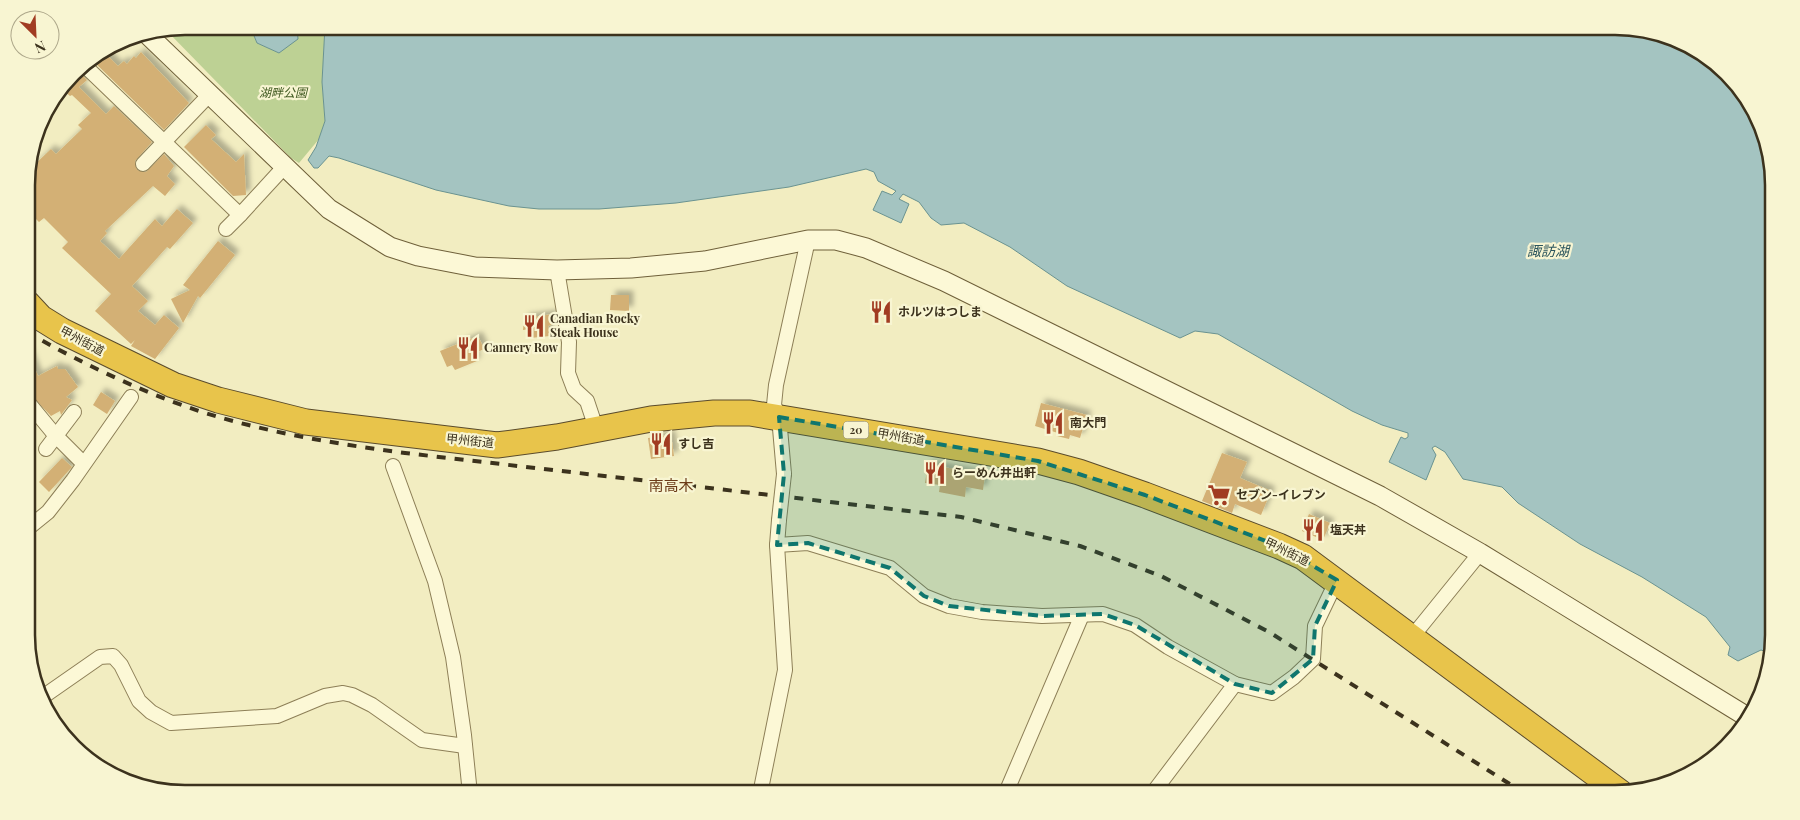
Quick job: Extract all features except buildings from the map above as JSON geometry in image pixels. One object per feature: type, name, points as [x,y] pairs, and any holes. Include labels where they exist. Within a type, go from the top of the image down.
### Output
[{"type":"highway","name":"甲州街道","points":[[35,311],[41,318],[62,331],[173,386],[218,400],[306,422],[497,445],[651,419],[714,413],[750,413],[1038,461],[1079,472],[1279,546],[1303,557],[1337,580],[1611,785]]},
{"type":"street","points":[[152,39],[329,209],[390,247],[418,256],[475,267],[557,270],[632,268],[705,261],[808,240],[836,240],[866,248],[944,281],[1380,496],[1480,553],[1742,714]]},
{"type":"street","points":[[89,70],[240,215]]},
{"type":"street","points":[[143,164],[210,94]]},
{"type":"street","points":[[226,229],[285,166]]},
{"type":"street","points":[[762,785],[785,670],[777,545],[784,474],[780,417],[774,405],[776,384],[808,240]]},
{"type":"street","points":[[557,270],[569,342],[568,373],[574,389],[587,401],[596,428]]},
{"type":"street","points":[[35,523],[48,512],[73,480],[131,397]]},
{"type":"street","points":[[35,411],[83,464]]},
{"type":"street","points":[[46,449],[74,412]]},
{"type":"street","points":[[393,466],[435,581],[453,657],[469,785]]},
{"type":"street","points":[[777,545],[808,543],[890,568],[924,596],[949,606],[982,612],[1042,616],[1103,614],[1135,625],[1235,684],[1272,693],[1294,677],[1313,659],[1315,626],[1337,580]]},
{"type":"street","points":[[1412,637],[1480,553]]},
{"type":"street","points":[[1009,785],[1053,687],[1082,615]]},
{"type":"street","points":[[47,694],[100,657],[113,656],[121,665],[139,702],[151,712],[171,723],[277,716],[325,696],[343,693],[352,695],[372,705],[422,740],[465,746]]},
{"type":"street","points":[[1159,785],[1235,684]]},
{"type":"highlighted area","points":[[779,417],[1038,461],[1145,495],[1279,546],[1337,580],[1315,626],[1313,659],[1272,693],[1235,684],[1135,625],[1103,614],[1042,616],[949,606],[924,596],[890,568],[808,543],[777,545],[784,474]]},
{"type":"green space","name":"湖畔公園","points":[[254,35],[257,43],[279,53],[296,35],[325,35],[322,82],[325,121],[319,139],[299,163],[291,158],[171,36]]},
{"type":"water","points":[[254,35],[298,35],[298,39],[279,53],[257,43]]},
{"type":"water","name":"諏訪湖","points":[[325,35],[1625,35],[1672,46],[1706,66],[1734,94],[1754,128],[1764,165],[1764,651],[1761,650],[1738,661],[1728,655],[1730,647],[1706,617],[1642,577],[1580,544],[1518,503],[1502,487],[1463,479],[1445,452],[1435,446],[1432,448],[1436,455],[1426,480],[1389,462],[1401,437],[1405,439],[1408,437],[1408,433],[1382,425],[1352,411],[1218,334],[1195,331],[1180,338],[1067,286],[1010,247],[964,223],[941,225],[931,218],[919,202],[903,194],[899,199],[909,204],[901,223],[873,210],[882,191],[892,195],[896,191],[878,181],[874,172],[866,169],[789,187],[676,203],[599,209],[539,209],[509,206],[436,190],[329,156],[318,168],[314,168],[308,160],[316,147],[325,121],[322,82]]},
{"type":"railway","points":[[35,336],[122,381],[173,402],[222,418],[290,434],[405,453],[961,517],[1080,546],[1161,576],[1269,632],[1511,785]]},
{"type":"place","name":"ホルツはつしま","points":[[881,312]]},
{"type":"place","name":"Canadian Rocky Steak House","points":[[534,326]]},
{"type":"place","name":"Cannery Row","points":[[468,348]]},
{"type":"place","name":"南大門","points":[[1053,423]]},
{"type":"place","name":"すし吉","points":[[661,444]]},
{"type":"place","name":"らーめん井出軒","points":[[935,473]]},
{"type":"place","name":"セブン-イレブン","points":[[1219,495]]},
{"type":"place","name":"塩天丼","points":[[1313,530]]},
{"type":"district","name":"南高木","points":[[671,486]]}]
